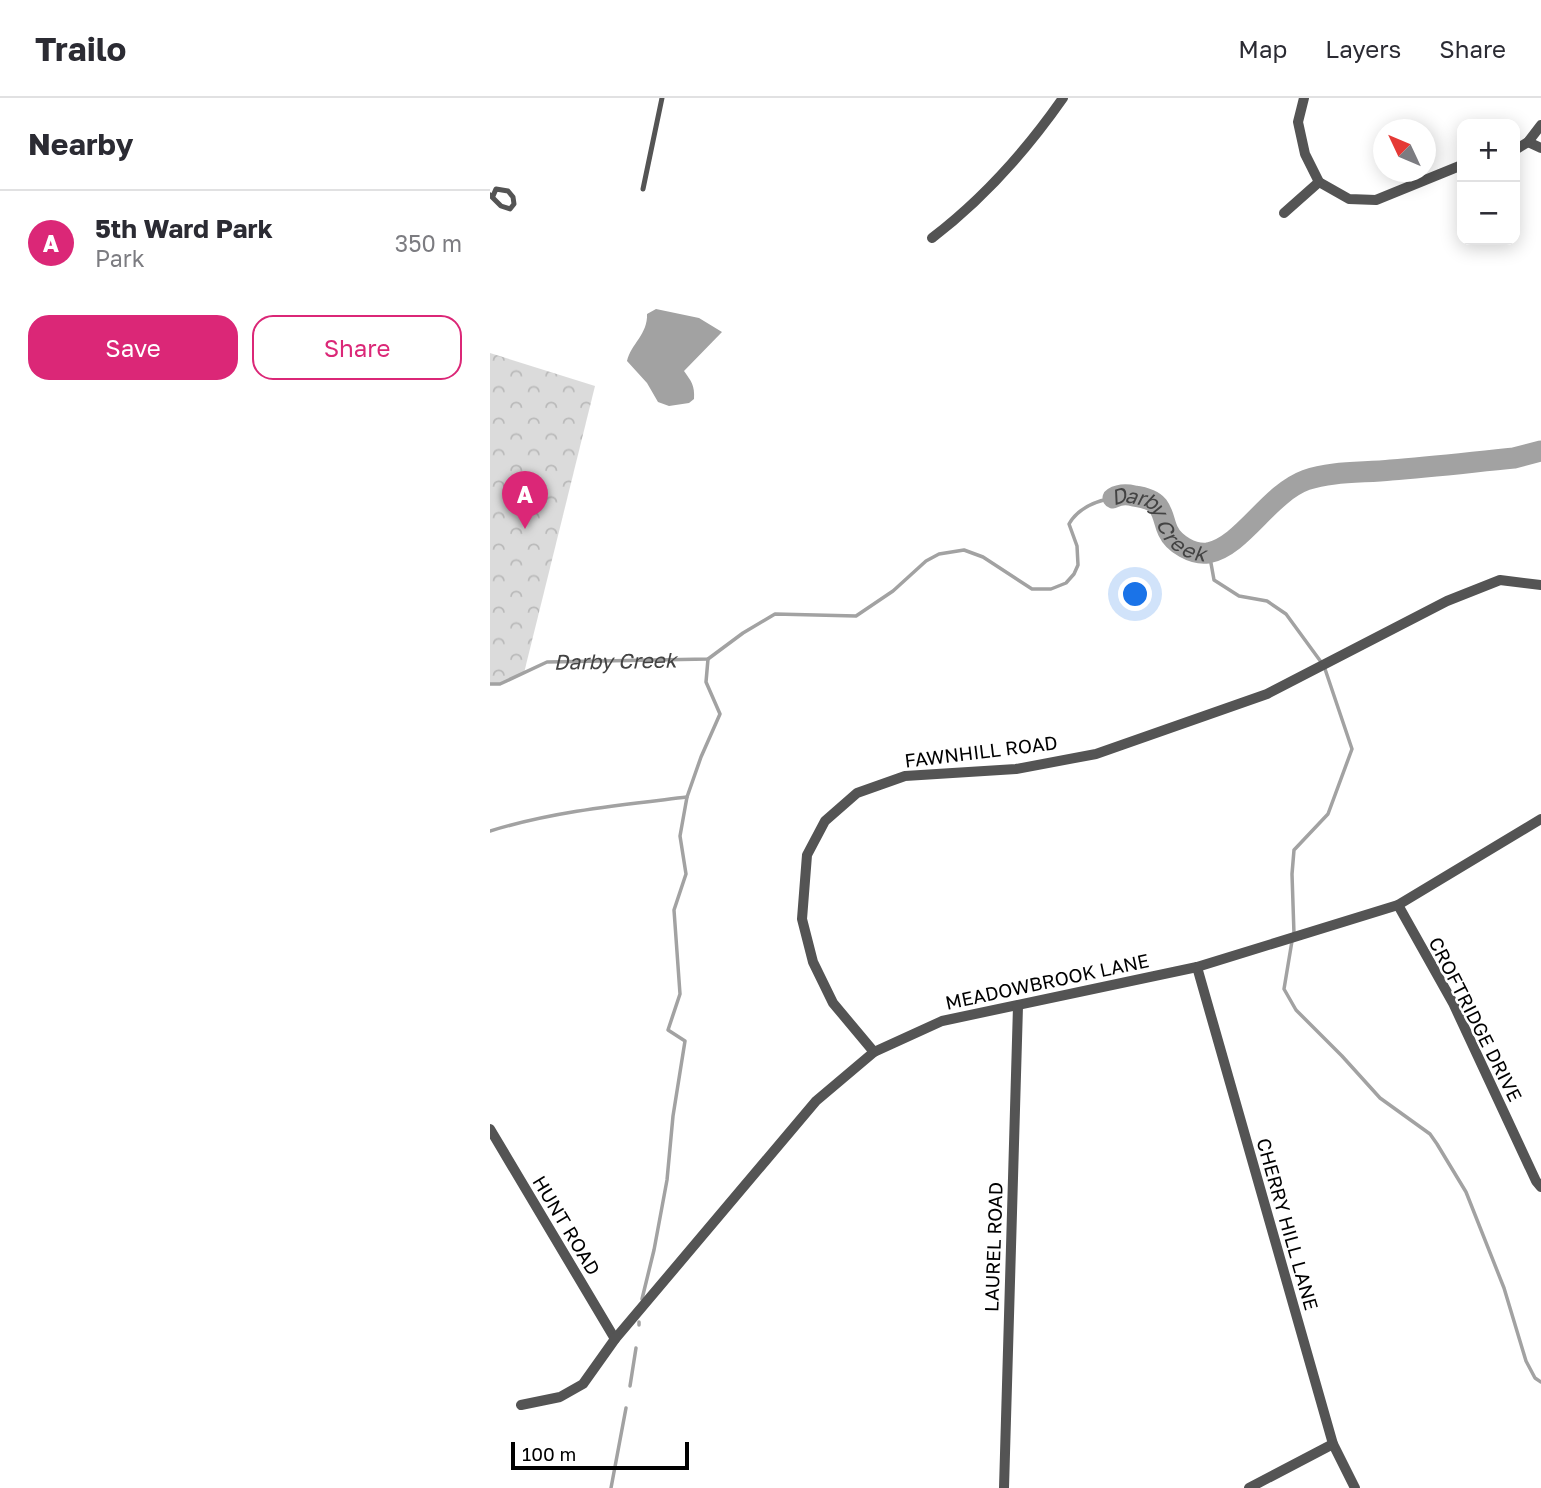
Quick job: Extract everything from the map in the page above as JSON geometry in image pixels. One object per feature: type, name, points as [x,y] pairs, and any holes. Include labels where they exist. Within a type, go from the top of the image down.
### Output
[{"type":"street","points":[[932,238],[962,215],[986,191],[1038,134],[1063,98]]},
{"type":"street","points":[[1304,98],[1298,122],[1305,154],[1319,183],[1349,198],[1376,200],[1457,167]]},
{"type":"street","points":[[1520,147],[1528,142],[1541,125]]},
{"type":"street","points":[[1528,142],[1541,148]]},
{"type":"street","points":[[1284,213],[1319,183]]},
{"type":"street","name":"FAWNHILL ROAD","points":[[874,1052],[833,1003],[813,962],[802,919],[807,855],[825,821],[857,793],[905,776],[1016,769],[1096,754],[1267,694],[1447,601],[1500,580],[1541,585]]},
{"type":"street","name":"MEADOWBROOK LANE","points":[[521,1405],[559,1397],[583,1384],[615,1339],[816,1101],[874,1052],[942,1021],[1197,967],[1398,905],[1541,819]]},
{"type":"street","name":"CROFTRIDGE DRIVE","points":[[1398,905],[1453,1003],[1541,1187]]},
{"type":"street","name":"CHERRY HILL LANE","points":[[1197,967],[1333,1444],[1355,1488]]},
{"type":"street","name":"LAUREL ROAD","points":[[1004,1488],[1018,1006]]},
{"type":"street","name":"HUNT ROAD","points":[[490,1129],[615,1339]]},
{"type":"street","points":[[1249,1488],[1333,1444]]},
{"type":"lane","points":[[643,189],[662,98]]},
{"type":"green space","points":[[490,353],[595,386],[524,673],[500,684],[490,684]]},
{"type":"shaded area","points":[[656,309],[699,318],[722,332],[684,371],[694,390],[694,399],[689,403],[669,406],[658,402],[647,383],[627,361],[645,327],[647,314]]},
{"type":"waterway","name":"Darby Creek","points":[[1113,498],[1128,495],[1153,502],[1160,509],[1168,531],[1179,544],[1190,550],[1208,553],[1233,541],[1280,496],[1306,480],[1337,474],[1514,458],[1541,451]]},
{"type":"waterway","name":"Darby Creek","points":[[490,684],[500,684],[547,662],[708,659],[775,614],[856,616],[893,591],[926,561],[939,554],[964,550],[983,557],[1032,589],[1051,589],[1066,583],[1078,565],[1077,546],[1069,524],[1073,518],[1088,506],[1113,498]]},
{"type":"waterway","points":[[1209,552],[1214,580],[1239,596],[1267,601],[1286,614],[1324,666],[1352,749],[1328,814],[1294,850],[1294,934]]},
{"type":"waterway","points":[[642,1299],[667,1180],[673,1116],[685,1041],[668,1030],[680,994],[674,910],[686,874],[680,836],[687,797],[720,714],[706,682],[708,659]]},
{"type":"waterway","points":[[490,831],[563,814],[687,797]]},
{"type":"waterway","points":[[1292,941],[1284,989],[1296,1010],[1380,1098],[1430,1134],[1437,1144],[1466,1192],[1504,1288],[1526,1361],[1535,1378],[1541,1382]]},
{"type":"waterway","points":[[630,1386],[636,1348]]},
{"type":"waterway","points":[[611,1488],[626,1408]]},
{"type":"place","name":"5th Ward Park","points":[[525,529]]}]
